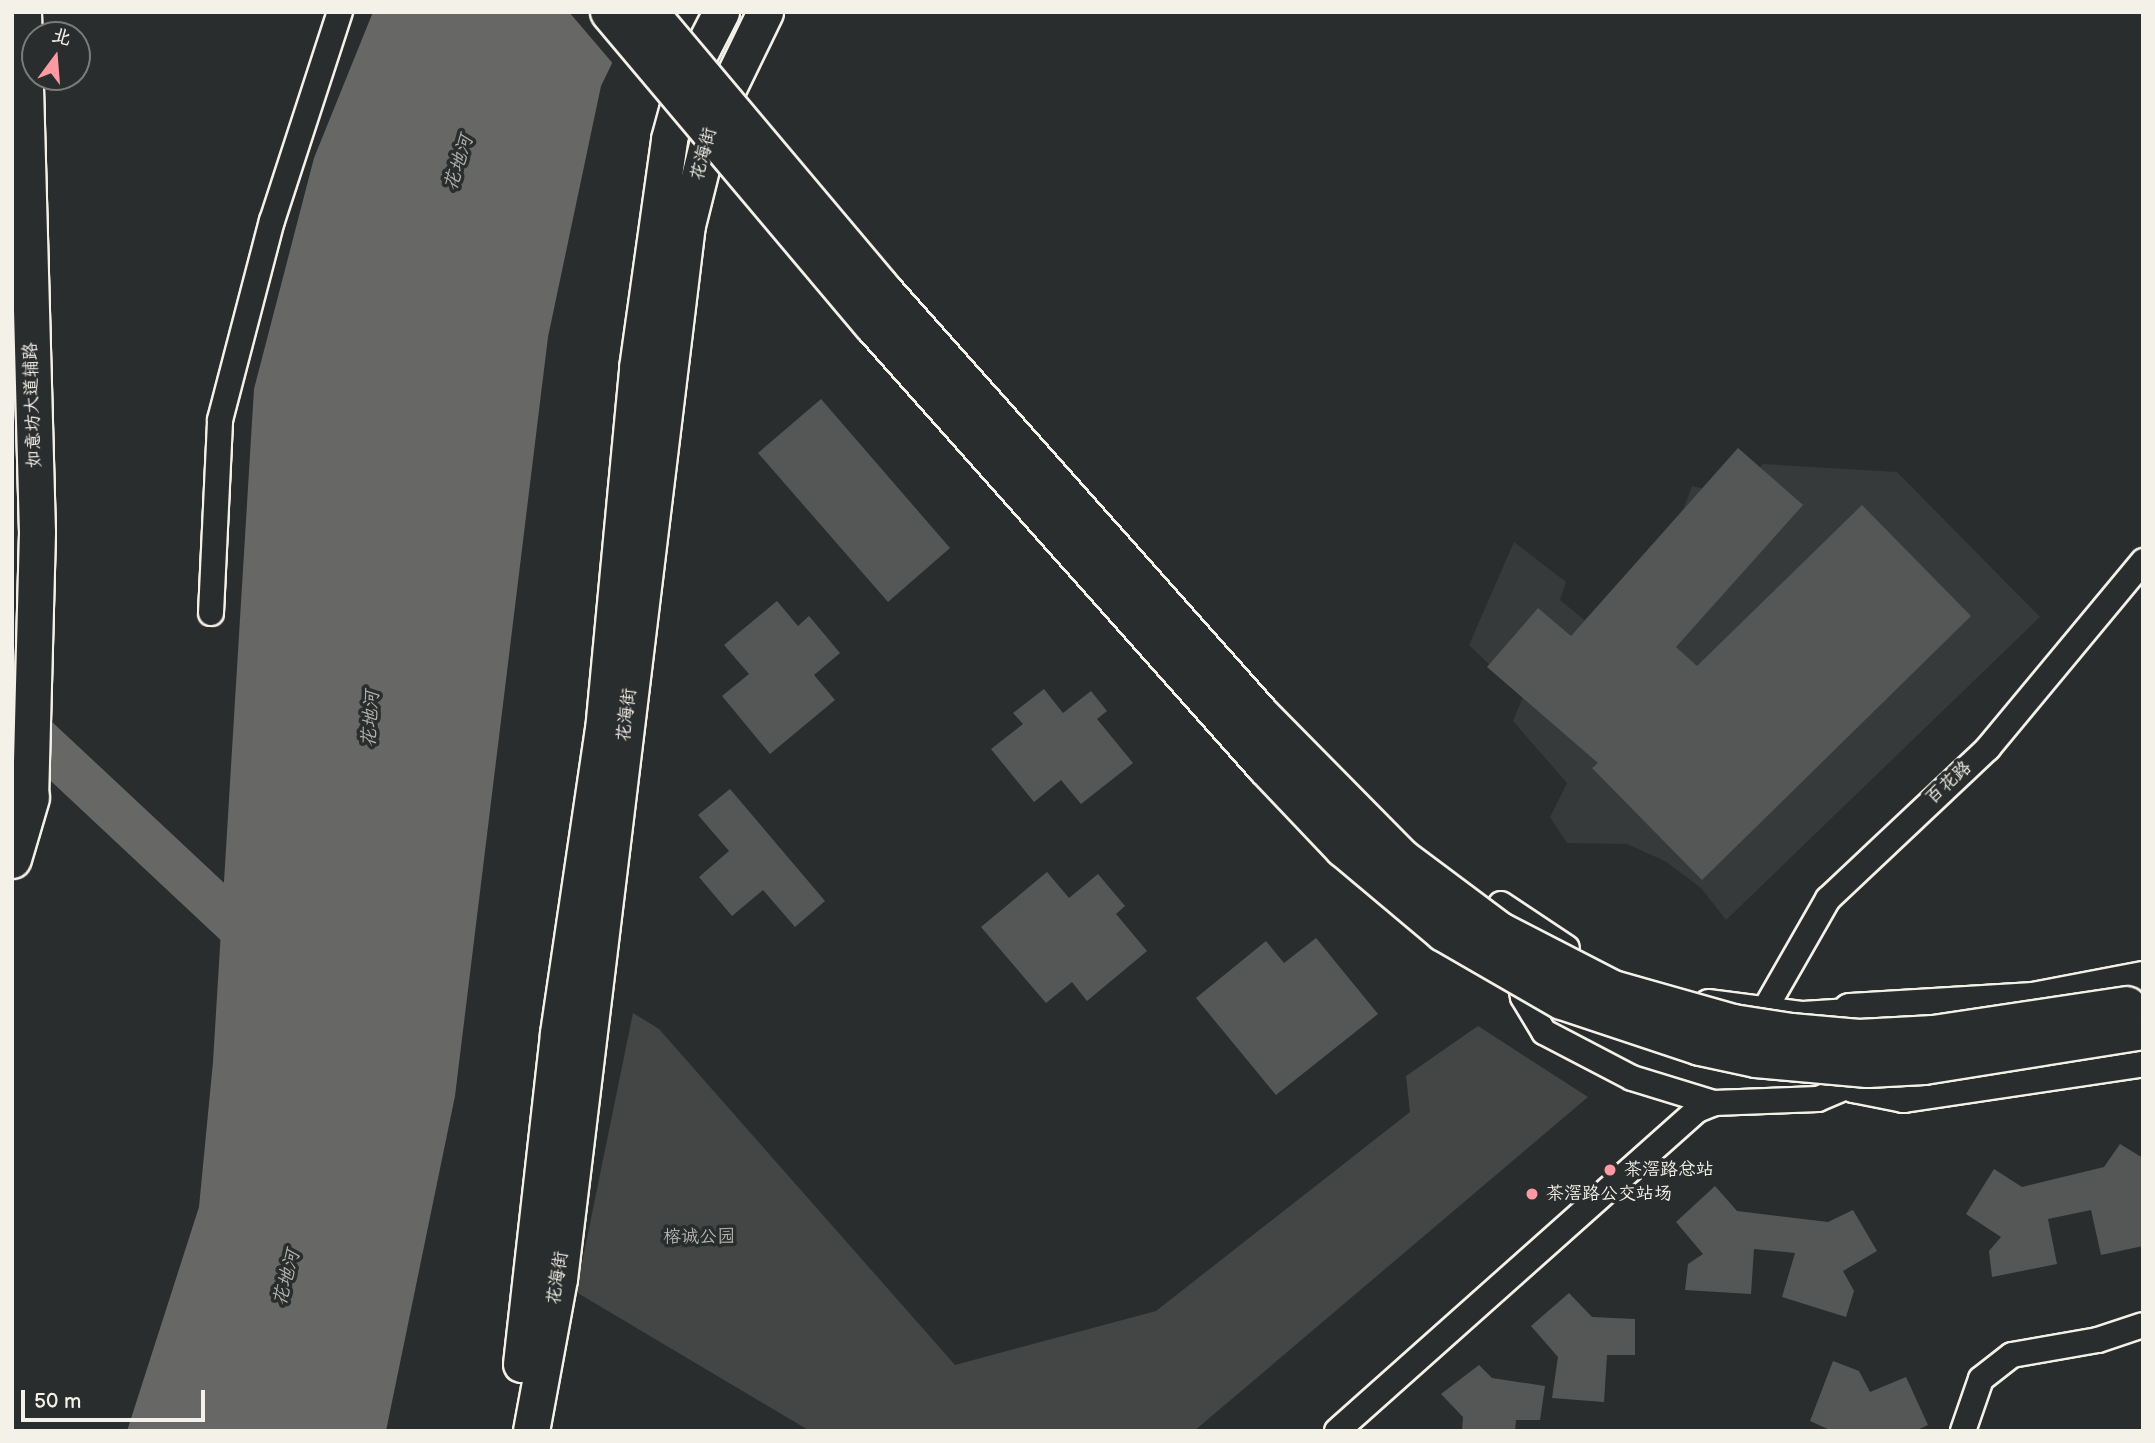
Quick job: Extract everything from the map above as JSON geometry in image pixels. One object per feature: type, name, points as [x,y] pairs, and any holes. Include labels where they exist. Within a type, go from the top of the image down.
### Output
[{"type":"main road","points":[[610,12],[874,325],[1267,766],[1344,848],[1444,932],[1562,1000],[1674,1038],[1756,1058],[1868,1068],[1924,1065],[2143,1030]]},
{"type":"main road","points":[[648,12],[881,289],[1260,715],[1401,858],[1500,932],[1613,990],[1733,1024],[1791,1034],[1859,1039],[1934,1035],[2143,1003]]},
{"type":"main road","points":[[12,859],[30,798]]},
{"type":"street","name":"如意坊大道辅路","points":[[23,12],[37,532],[30,798]]},
{"type":"street","points":[[211,613],[220,420],[272,221],[340,12]]},
{"type":"street","name":"花海街","points":[[508,1431],[603,730],[637,368],[668,139],[684,84],[721,12]]},
{"type":"street","name":"花海街","points":[[531,1431],[559,1279],[687,225],[714,117],[765,12]]},
{"type":"street","name":"百花路","points":[[1766,1009],[1828,899],[1988,748],[2143,561]]},
{"type":"street","points":[[1622,975],[1562,946],[1501,904],[1522,997],[1544,1032],[1632,1078],[1714,1103],[1793,1102],[1854,1084],[1903,1094],[1953,1090],[2143,1058]]},
{"type":"street","points":[[1558,1041],[1543,1008],[1555,972],[1577,964],[1708,1002],[1766,1009],[1850,1011],[2033,1000],[2143,979]]},
{"type":"street","points":[[1850,1011],[1840,1029],[1837,1057],[1854,1084]]},
{"type":"street","points":[[1337,1431],[1659,1141],[1697,1110],[1714,1103]]},
{"type":"street","points":[[1963,1431],[1981,1379],[2012,1355],[2098,1340],[2143,1325]]},
{"type":"shaded area","points":[[1763,464],[1897,472],[2040,617],[1726,920],[1701,888],[1665,861],[1627,844],[1567,843],[1550,817],[1567,783],[1513,721],[1523,697],[1469,645],[1514,542],[1566,582],[1560,600],[1610,641],[1664,562],[1692,486],[1733,496]]},
{"type":"green space","name":"榕诚公园","points":[[633,1013],[659,1029],[955,1365],[1156,1311],[1410,1112],[1406,1076],[1478,1026],[1588,1097],[1194,1431],[810,1431],[576,1292]]},
{"type":"water","name":"花地河","points":[[373,12],[637,12],[601,86],[548,337],[455,1096],[386,1431],[127,1431],[199,1207],[213,1062],[254,389],[314,158]]},
{"type":"pier","points":[[569,12],[641,12],[615,66]]},
{"type":"building","points":[[821,399],[950,548],[888,602],[758,453]]},
{"type":"building","points":[[1738,448],[1803,505],[1676,647],[1697,666],[1862,505],[1971,616],[1702,880],[1592,768],[1598,763],[1487,667],[1538,608],[1571,636]]},
{"type":"building","points":[[777,601],[798,626],[809,616],[840,653],[814,675],[835,700],[770,754],[722,696],[749,674],[724,645]]},
{"type":"building","points":[[1044,689],[1063,713],[1091,691],[1107,711],[1097,719],[1133,763],[1081,804],[1061,780],[1034,802],[991,749],[1023,724],[1013,713]]},
{"type":"building","points":[[730,789],[825,901],[795,927],[763,890],[732,916],[699,877],[729,851],[698,815]]},
{"type":"building","points":[[1047,872],[1069,898],[1098,874],[1125,906],[1116,914],[1147,951],[1087,1001],[1072,982],[1046,1003],[981,927]]},
{"type":"building","points":[[1316,938],[1378,1014],[1276,1095],[1196,998],[1266,941],[1284,963]]},
{"type":"building","points":[[2120,1144],[2143,1158],[2143,1246],[2101,1255],[2091,1210],[2048,1219],[2057,1264],[1992,1277],[1989,1251],[2001,1237],[1966,1214],[1994,1169],[2022,1187],[2104,1167]]},
{"type":"building","points":[[1715,1186],[1737,1211],[1828,1222],[1853,1210],[1877,1251],[1843,1271],[1854,1291],[1846,1317],[1782,1297],[1795,1253],[1754,1249],[1751,1294],[1685,1290],[1688,1264],[1703,1254],[1676,1222]]},
{"type":"building","points":[[1569,1293],[1592,1317],[1635,1319],[1635,1355],[1607,1355],[1604,1402],[1552,1398],[1558,1357],[1531,1326]]},
{"type":"building","points":[[1833,1361],[1859,1371],[1870,1392],[1906,1377],[1928,1425],[1915,1431],[1832,1431],[1810,1421]]},
{"type":"building","points":[[1479,1365],[1492,1378],[1545,1386],[1540,1420],[1516,1420],[1515,1431],[1462,1431],[1463,1417],[1441,1394]]},
{"type":"waterway","points":[[36,737],[265,951]]},
{"type":"place","name":"茶滘路总站","points":[[1610,1170]]},
{"type":"place","name":"茶滘路公交站场","points":[[1532,1194]]}]
